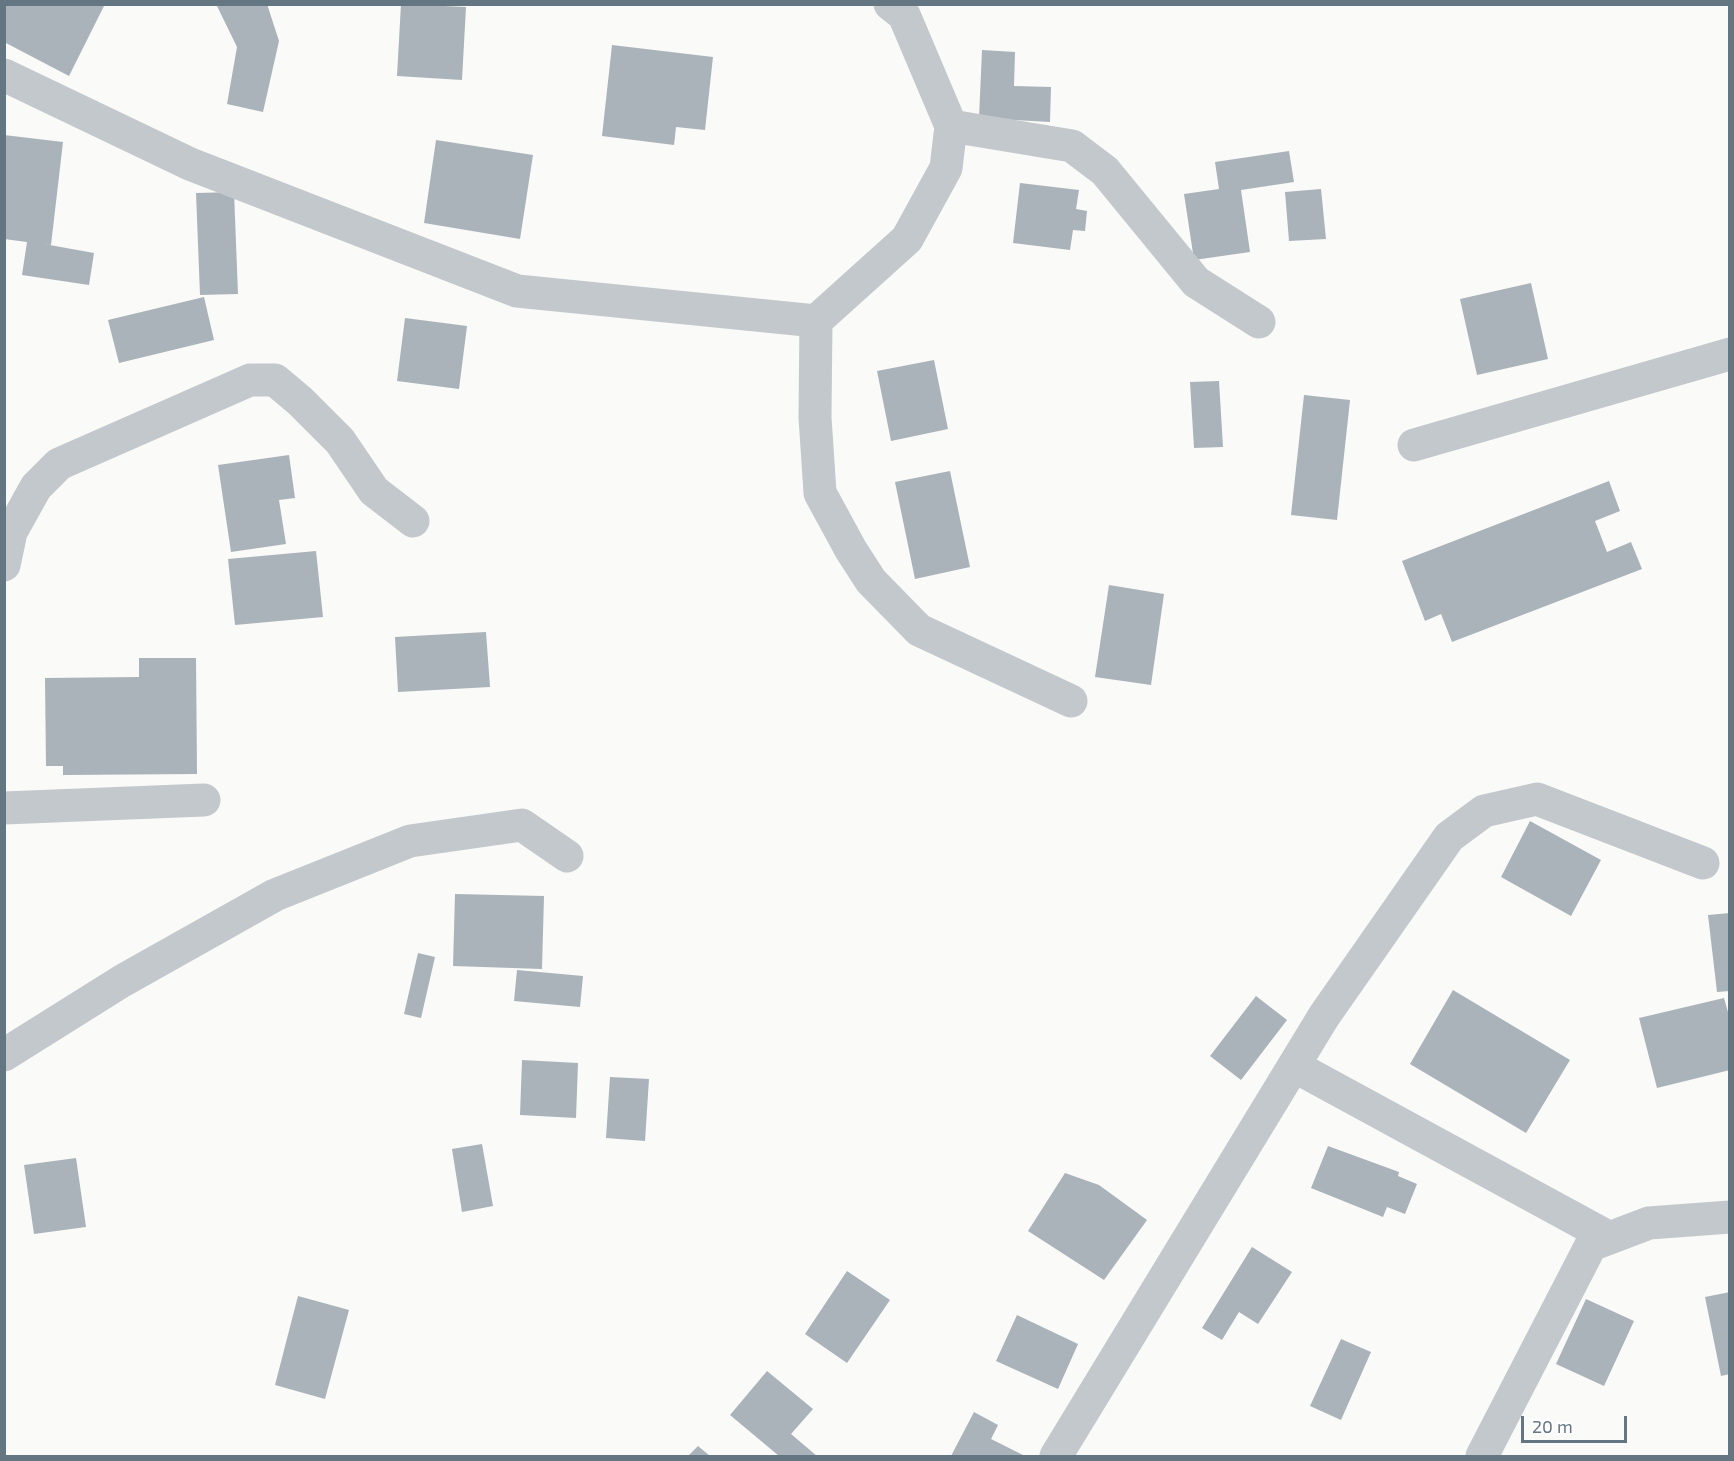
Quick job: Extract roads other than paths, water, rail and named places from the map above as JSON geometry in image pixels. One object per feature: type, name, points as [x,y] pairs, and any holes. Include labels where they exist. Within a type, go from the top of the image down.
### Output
[{"type":"street","points":[[4,75],[190,164],[518,291],[816,321],[908,239],[946,168],[951,126],[904,15],[890,4]]},
{"type":"street","points":[[951,126],[1072,146],[1105,171],[1196,282],[1258,322]]},
{"type":"street","points":[[816,321],[815,417],[820,493],[871,581],[920,630],[1071,700]]},
{"type":"street","points":[[1414,445],[1730,354]]},
{"type":"street","points":[[4,565],[12,532],[36,487],[59,464],[250,380],[275,380],[292,394],[340,441],[374,491],[413,521]]},
{"type":"street","points":[[1056,1456],[1324,1016],[1449,837],[1484,811],[1537,799],[1703,863]]},
{"type":"street","points":[[4,808],[204,800]]},
{"type":"street","points":[[4,1055],[122,981],[275,895],[410,841],[522,825],[567,856]]},
{"type":"street","points":[[1294,1066],[1610,1238]]},
{"type":"street","points":[[1482,1456],[1591,1245],[1649,1223],[1730,1217]]}]
